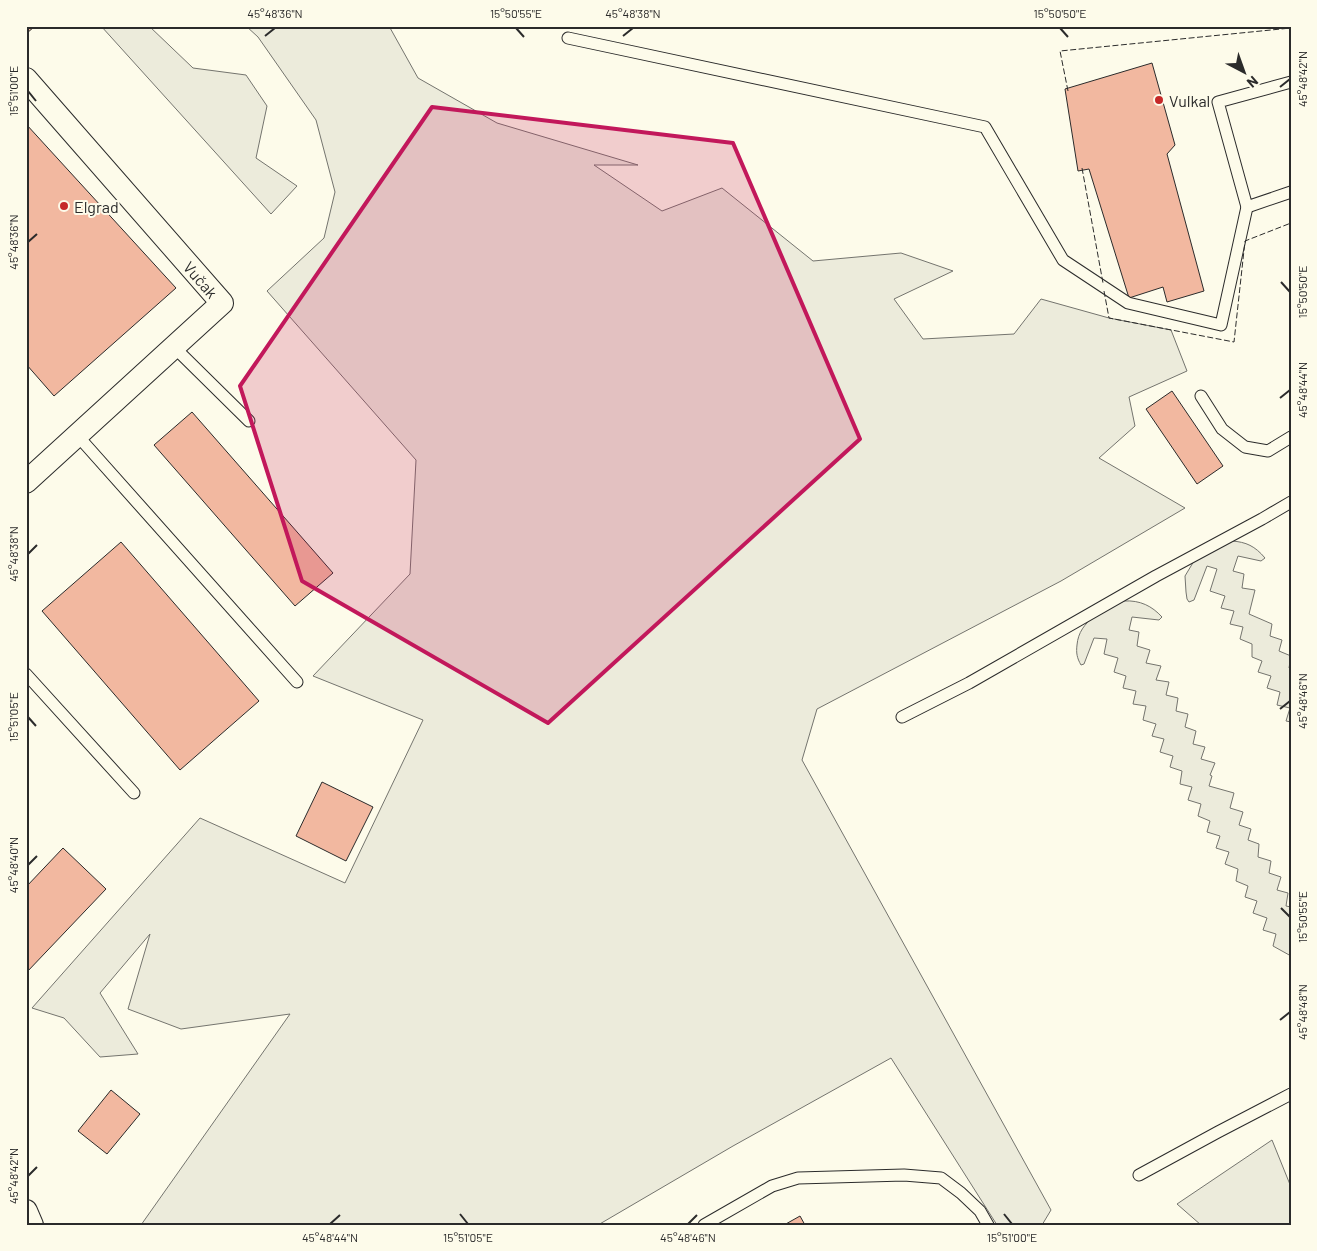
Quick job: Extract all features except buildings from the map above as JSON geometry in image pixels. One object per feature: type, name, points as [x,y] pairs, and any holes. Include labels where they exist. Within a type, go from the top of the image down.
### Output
[{"type":"street","name":"Vučak","points":[[26,79],[222,303],[26,482]]},
{"type":"street","points":[[26,1211],[32,1225]]},
{"type":"lane","points":[[568,38],[985,126],[1063,260],[1128,303],[1221,325],[1246,207],[1218,102],[1291,82]]},
{"type":"lane","points":[[1246,207],[1291,192]]},
{"type":"lane","points":[[174,347],[249,421]]},
{"type":"lane","points":[[1200,396],[1222,429],[1245,447],[1268,451],[1291,437]]},
{"type":"lane","points":[[77,436],[297,682]]},
{"type":"lane","points":[[902,717],[969,683],[1124,594],[1291,502]]},
{"type":"lane","points":[[26,674],[134,793]]},
{"type":"lane","points":[[1139,1175],[1291,1094]]},
{"type":"lane","points":[[704,1225],[772,1186],[798,1178],[904,1174],[941,1178],[980,1211],[988,1225]]},
{"type":"highlighted area","points":[[432,107],[733,143],[860,439],[548,723],[302,581],[240,386]]},
{"type":"shaded area","points":[[101,26],[149,26],[193,68],[246,75],[267,106],[256,158],[297,186],[271,214]]},
{"type":"shaded area","points":[[246,26],[389,26],[418,78],[497,123],[638,165],[594,165],[662,211],[722,188],[813,261],[901,253],[953,271],[894,299],[923,339],[1014,334],[1041,299],[1109,318],[1171,330],[1187,371],[1129,397],[1135,426],[1099,458],[1185,508],[1061,581],[817,709],[802,760],[1051,1210],[1042,1225],[997,1225],[891,1058],[733,1146],[598,1225],[141,1225],[290,1014],[181,1029],[128,1009],[150,934],[100,993],[138,1054],[100,1057],[64,1018],[32,1008],[200,818],[345,883],[423,720],[313,676],[410,574],[416,460],[267,291],[324,238],[335,192],[316,120],[258,37]]},
{"type":"shaded area","points":[[1232,541],[1250,545],[1265,558],[1261,561],[1238,556],[1233,571],[1244,574],[1242,588],[1255,590],[1249,614],[1272,624],[1270,636],[1282,640],[1279,651],[1291,656],[1289,668],[1291,669],[1291,722],[1286,721],[1290,708],[1277,705],[1280,692],[1267,688],[1271,676],[1258,672],[1262,661],[1252,657],[1252,644],[1240,639],[1243,627],[1230,624],[1234,611],[1221,608],[1225,596],[1210,591],[1217,569],[1207,566],[1194,600],[1189,602],[1187,599],[1185,576],[1194,561]]},
{"type":"shaded area","points":[[1124,601],[1145,604],[1162,617],[1159,620],[1132,617],[1129,630],[1139,632],[1137,646],[1150,650],[1146,663],[1161,666],[1156,680],[1169,682],[1166,695],[1178,698],[1176,711],[1188,714],[1185,727],[1196,731],[1193,744],[1205,747],[1201,759],[1215,763],[1210,775],[1212,776],[1209,786],[1234,793],[1230,808],[1243,812],[1239,825],[1251,829],[1248,840],[1259,844],[1258,857],[1271,861],[1269,873],[1281,877],[1277,890],[1288,893],[1286,906],[1291,907],[1291,956],[1273,946],[1276,934],[1263,930],[1267,918],[1253,913],[1257,901],[1245,897],[1248,886],[1236,881],[1238,869],[1225,864],[1229,852],[1216,848],[1220,836],[1207,832],[1210,821],[1198,816],[1201,804],[1188,800],[1192,787],[1180,784],[1182,771],[1170,767],[1173,756],[1160,752],[1164,739],[1152,736],[1156,724],[1143,720],[1146,706],[1133,704],[1136,691],[1123,688],[1126,676],[1114,672],[1118,658],[1104,654],[1107,639],[1094,638],[1084,664],[1081,665],[1077,655],[1077,648],[1082,629],[1087,622],[1101,612]]},
{"type":"shaded area","points":[[1272,1140],[1291,1187],[1291,1225],[1201,1225],[1177,1204]]},
{"type":"fence","points":[[1068,91],[1060,51],[1291,28]]},
{"type":"fence","points":[[1082,168],[1103,283]]},
{"type":"fence","points":[[1104,291],[1109,318],[1234,342],[1245,241],[1291,223]]},
{"type":"place","name":"Vulkal","points":[[1159,100]]},
{"type":"place","name":"Elgrad","points":[[64,206]]}]
